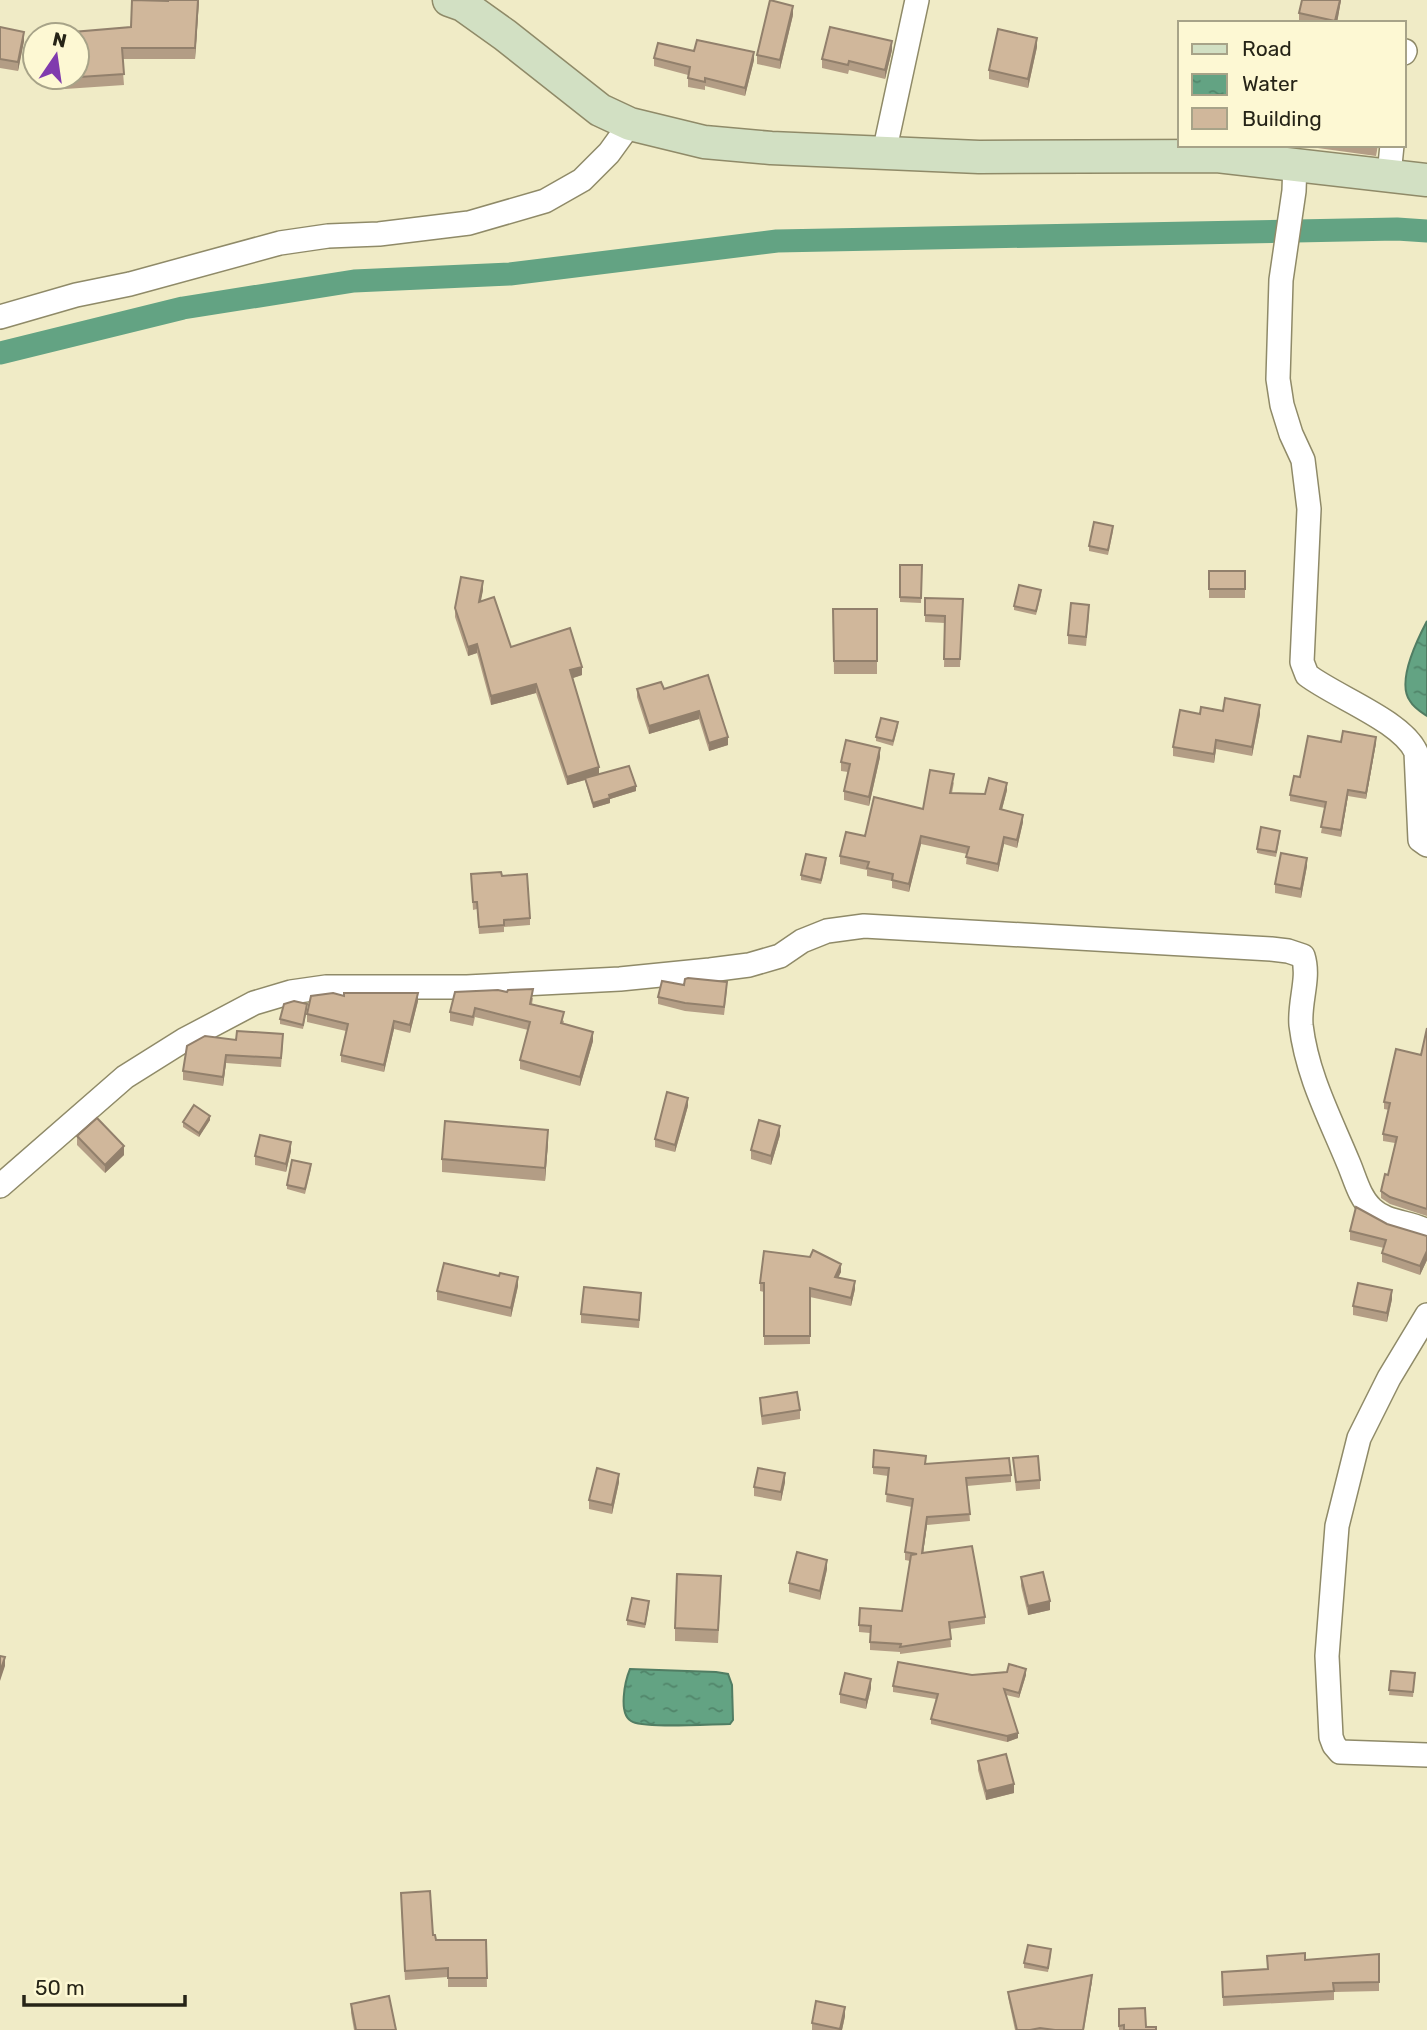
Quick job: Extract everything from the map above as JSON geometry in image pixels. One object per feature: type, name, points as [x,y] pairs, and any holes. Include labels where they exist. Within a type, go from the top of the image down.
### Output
[{"type":"main road","points":[[449,0],[463,5],[505,35],[600,110],[630,124],[704,142],[771,148],[979,157],[1217,156],[1295,163],[1390,160],[1427,180]]},
{"type":"street","points":[[884,153],[917,0]]},
{"type":"street","points":[[0,317],[280,243],[328,236],[379,234],[459,225],[545,201],[582,180],[610,153],[630,124]]},
{"type":"street","points":[[1295,163],[1281,280],[1278,379],[1287,424],[1303,460],[1309,509],[1302,662],[1307,676],[1399,730],[1414,746],[1420,840],[1427,845]]},
{"type":"street","points":[[0,1186],[125,1077],[184,1040],[254,1003],[291,992],[326,987],[467,986],[620,979],[710,970],[749,965],[780,956],[802,941],[827,931],[864,926],[1271,949],[1303,956],[1307,968],[1301,998],[1304,1048],[1314,1085],[1355,1181],[1373,1211],[1427,1231]]},
{"type":"street","points":[[1427,1315],[1389,1378],[1359,1438],[1337,1526],[1327,1656],[1331,1737],[1340,1752],[1427,1755]]},
{"type":"water","points":[[1427,621],[1427,716],[1412,703],[1406,693],[1405,683],[1410,661]]},
{"type":"water","points":[[630,1669],[728,1674],[732,1685],[733,1720],[730,1724],[678,1726],[631,1721],[627,1717],[624,1704]]},
{"type":"building","points":[[132,0],[198,0],[195,48],[122,48],[124,74],[91,76],[91,30],[131,27]]},
{"type":"building","points":[[770,0],[793,6],[780,60],[757,55]]},
{"type":"building","points":[[1302,0],[1340,0],[1335,21],[1299,13]]},
{"type":"building","points":[[0,27],[21,31],[18,62],[0,59]]},
{"type":"building","points":[[830,27],[892,41],[885,70],[849,61],[848,65],[822,59]]},
{"type":"building","points":[[998,29],[1037,38],[1028,79],[989,70]]},
{"type":"building","points":[[697,40],[754,52],[745,88],[705,78],[705,82],[688,78],[690,67],[654,58],[658,43],[694,51]]},
{"type":"building","points":[[1094,522],[1113,526],[1108,550],[1089,546]]},
{"type":"building","points":[[900,565],[922,565],[921,598],[900,597]]},
{"type":"building","points":[[1209,571],[1245,571],[1245,589],[1209,589]]},
{"type":"building","points":[[461,577],[483,581],[479,602],[494,597],[511,647],[570,628],[582,667],[570,670],[599,767],[567,777],[536,684],[491,696],[477,644],[468,647],[455,608]]},
{"type":"building","points":[[1019,585],[1041,590],[1036,611],[1014,606]]},
{"type":"building","points":[[925,598],[963,599],[960,659],[944,659],[945,616],[925,615]]},
{"type":"building","points":[[1071,603],[1089,605],[1086,637],[1068,635]]},
{"type":"building","points":[[833,609],[877,609],[877,661],[834,661]]},
{"type":"building","points":[[708,675],[728,737],[709,743],[699,711],[649,726],[637,689],[661,682],[664,689]]},
{"type":"building","points":[[1225,698],[1260,705],[1252,747],[1216,740],[1214,754],[1173,747],[1180,710],[1200,714],[1201,707],[1223,711]]},
{"type":"building","points":[[881,718],[898,722],[893,741],[876,737]]},
{"type":"building","points":[[1343,731],[1376,737],[1366,793],[1348,790],[1341,830],[1321,827],[1326,802],[1290,795],[1294,776],[1300,777],[1308,736],[1341,742]]},
{"type":"building","points":[[846,740],[880,748],[869,797],[844,791],[850,764],[841,762]]},
{"type":"building","points":[[629,766],[636,786],[593,803],[585,778]]},
{"type":"building","points":[[930,770],[954,774],[950,793],[985,794],[989,778],[1007,783],[1000,809],[1023,815],[1017,840],[1004,837],[998,864],[966,857],[969,847],[921,836],[909,884],[892,880],[893,874],[867,868],[869,862],[840,856],[846,832],[865,836],[874,797],[923,809]]},
{"type":"building","points":[[1261,827],[1280,831],[1276,852],[1257,849]]},
{"type":"building","points":[[1281,853],[1307,858],[1301,889],[1275,884]]},
{"type":"building","points":[[806,854],[826,858],[821,880],[801,875]]},
{"type":"building","points":[[501,872],[502,876],[527,874],[530,918],[504,920],[504,925],[479,927],[477,902],[473,902],[471,874]]},
{"type":"building","points":[[685,979],[727,982],[724,1007],[658,997],[662,981],[684,985]]},
{"type":"building","points":[[533,989],[530,1004],[564,1012],[561,1023],[593,1032],[580,1077],[520,1060],[530,1022],[475,1008],[473,1017],[450,1012],[455,992]]},
{"type":"building","points":[[333,993],[344,996],[344,993],[418,993],[410,1025],[394,1021],[384,1065],[341,1055],[348,1024],[307,1014],[311,996]]},
{"type":"building","points":[[294,1001],[307,1004],[303,1025],[280,1019],[284,1004]]},
{"type":"building","points":[[1427,1028],[1427,1209],[1390,1197],[1381,1191],[1385,1174],[1388,1175],[1397,1137],[1383,1134],[1390,1103],[1384,1102],[1396,1049],[1421,1055]]},
{"type":"building","points":[[237,1031],[283,1034],[281,1058],[226,1055],[223,1077],[183,1071],[187,1046],[205,1036],[236,1040]]},
{"type":"building","points":[[667,1092],[688,1098],[675,1145],[655,1139]]},
{"type":"building","points":[[194,1105],[210,1116],[199,1133],[183,1122]]},
{"type":"building","points":[[97,1118],[124,1146],[105,1165],[77,1136]]},
{"type":"building","points":[[759,1120],[780,1126],[771,1156],[751,1150]]},
{"type":"building","points":[[445,1121],[548,1130],[545,1168],[442,1159]]},
{"type":"building","points":[[260,1135],[291,1142],[286,1164],[255,1156]]},
{"type":"building","points":[[292,1160],[311,1164],[305,1189],[287,1185]]},
{"type":"building","points":[[1356,1207],[1387,1224],[1427,1236],[1427,1251],[1420,1266],[1382,1253],[1386,1240],[1350,1231]]},
{"type":"building","points":[[813,1250],[841,1264],[835,1277],[855,1281],[851,1298],[810,1288],[810,1336],[764,1336],[764,1283],[760,1283],[764,1251],[810,1257]]},
{"type":"building","points":[[444,1263],[499,1276],[500,1273],[518,1277],[511,1308],[437,1291]]},
{"type":"building","points":[[1358,1283],[1392,1290],[1387,1313],[1353,1306]]},
{"type":"building","points":[[584,1287],[641,1293],[639,1320],[581,1314]]},
{"type":"building","points":[[797,1392],[800,1410],[762,1416],[760,1398]]},
{"type":"building","points":[[874,1450],[926,1456],[925,1464],[1009,1458],[1011,1475],[966,1478],[970,1514],[927,1517],[922,1553],[972,1546],[985,1617],[949,1622],[951,1639],[900,1647],[901,1644],[870,1642],[871,1626],[859,1625],[860,1608],[902,1611],[911,1555],[917,1554],[905,1552],[913,1499],[886,1494],[889,1468],[873,1467]]},
{"type":"building","points":[[1038,1456],[1040,1480],[1016,1482],[1013,1458]]},
{"type":"building","points":[[597,1468],[619,1474],[612,1505],[589,1500]]},
{"type":"building","points":[[758,1468],[785,1473],[781,1492],[754,1487]]},
{"type":"building","points":[[797,1552],[827,1560],[820,1591],[789,1583]]},
{"type":"building","points":[[1043,1572],[1050,1601],[1028,1606],[1021,1577]]},
{"type":"building","points":[[677,1574],[721,1576],[718,1630],[675,1628]]},
{"type":"building","points":[[632,1598],[649,1601],[645,1624],[627,1620]]},
{"type":"building","points":[[0,1656],[5,1657],[0,1672]]},
{"type":"building","points":[[898,1662],[972,1675],[1007,1672],[1009,1664],[1026,1669],[1019,1693],[1004,1689],[1018,1733],[1007,1736],[931,1719],[938,1694],[893,1686]]},
{"type":"building","points":[[1391,1671],[1415,1673],[1413,1692],[1389,1690]]},
{"type":"building","points":[[845,1673],[871,1679],[866,1700],[840,1694]]},
{"type":"building","points":[[1006,1754],[1014,1784],[986,1791],[978,1761]]},
{"type":"building","points":[[430,1891],[433,1935],[436,1940],[486,1940],[487,1978],[448,1978],[448,1968],[405,1971],[401,1893]]},
{"type":"building","points":[[1028,1945],[1051,1949],[1048,1968],[1024,1963]]},
{"type":"building","points":[[1305,1953],[1305,1960],[1379,1954],[1379,1982],[1333,1983],[1334,1991],[1223,1997],[1222,1972],[1268,1969],[1267,1956]]},
{"type":"building","points":[[1092,1975],[1083,2030],[1017,2030],[1008,1992]]},
{"type":"building","points":[[389,1996],[396,2030],[356,2030],[351,2004]]},
{"type":"building","points":[[816,2001],[845,2007],[840,2029],[812,2023]]},
{"type":"building","points":[[1145,2008],[1146,2027],[1156,2027],[1156,2030],[1124,2030],[1124,2025],[1119,2026],[1119,2009]]},
{"type":"waterway","points":[[0,353],[183,308],[354,281],[510,274],[777,241],[1397,229],[1427,231]]}]
